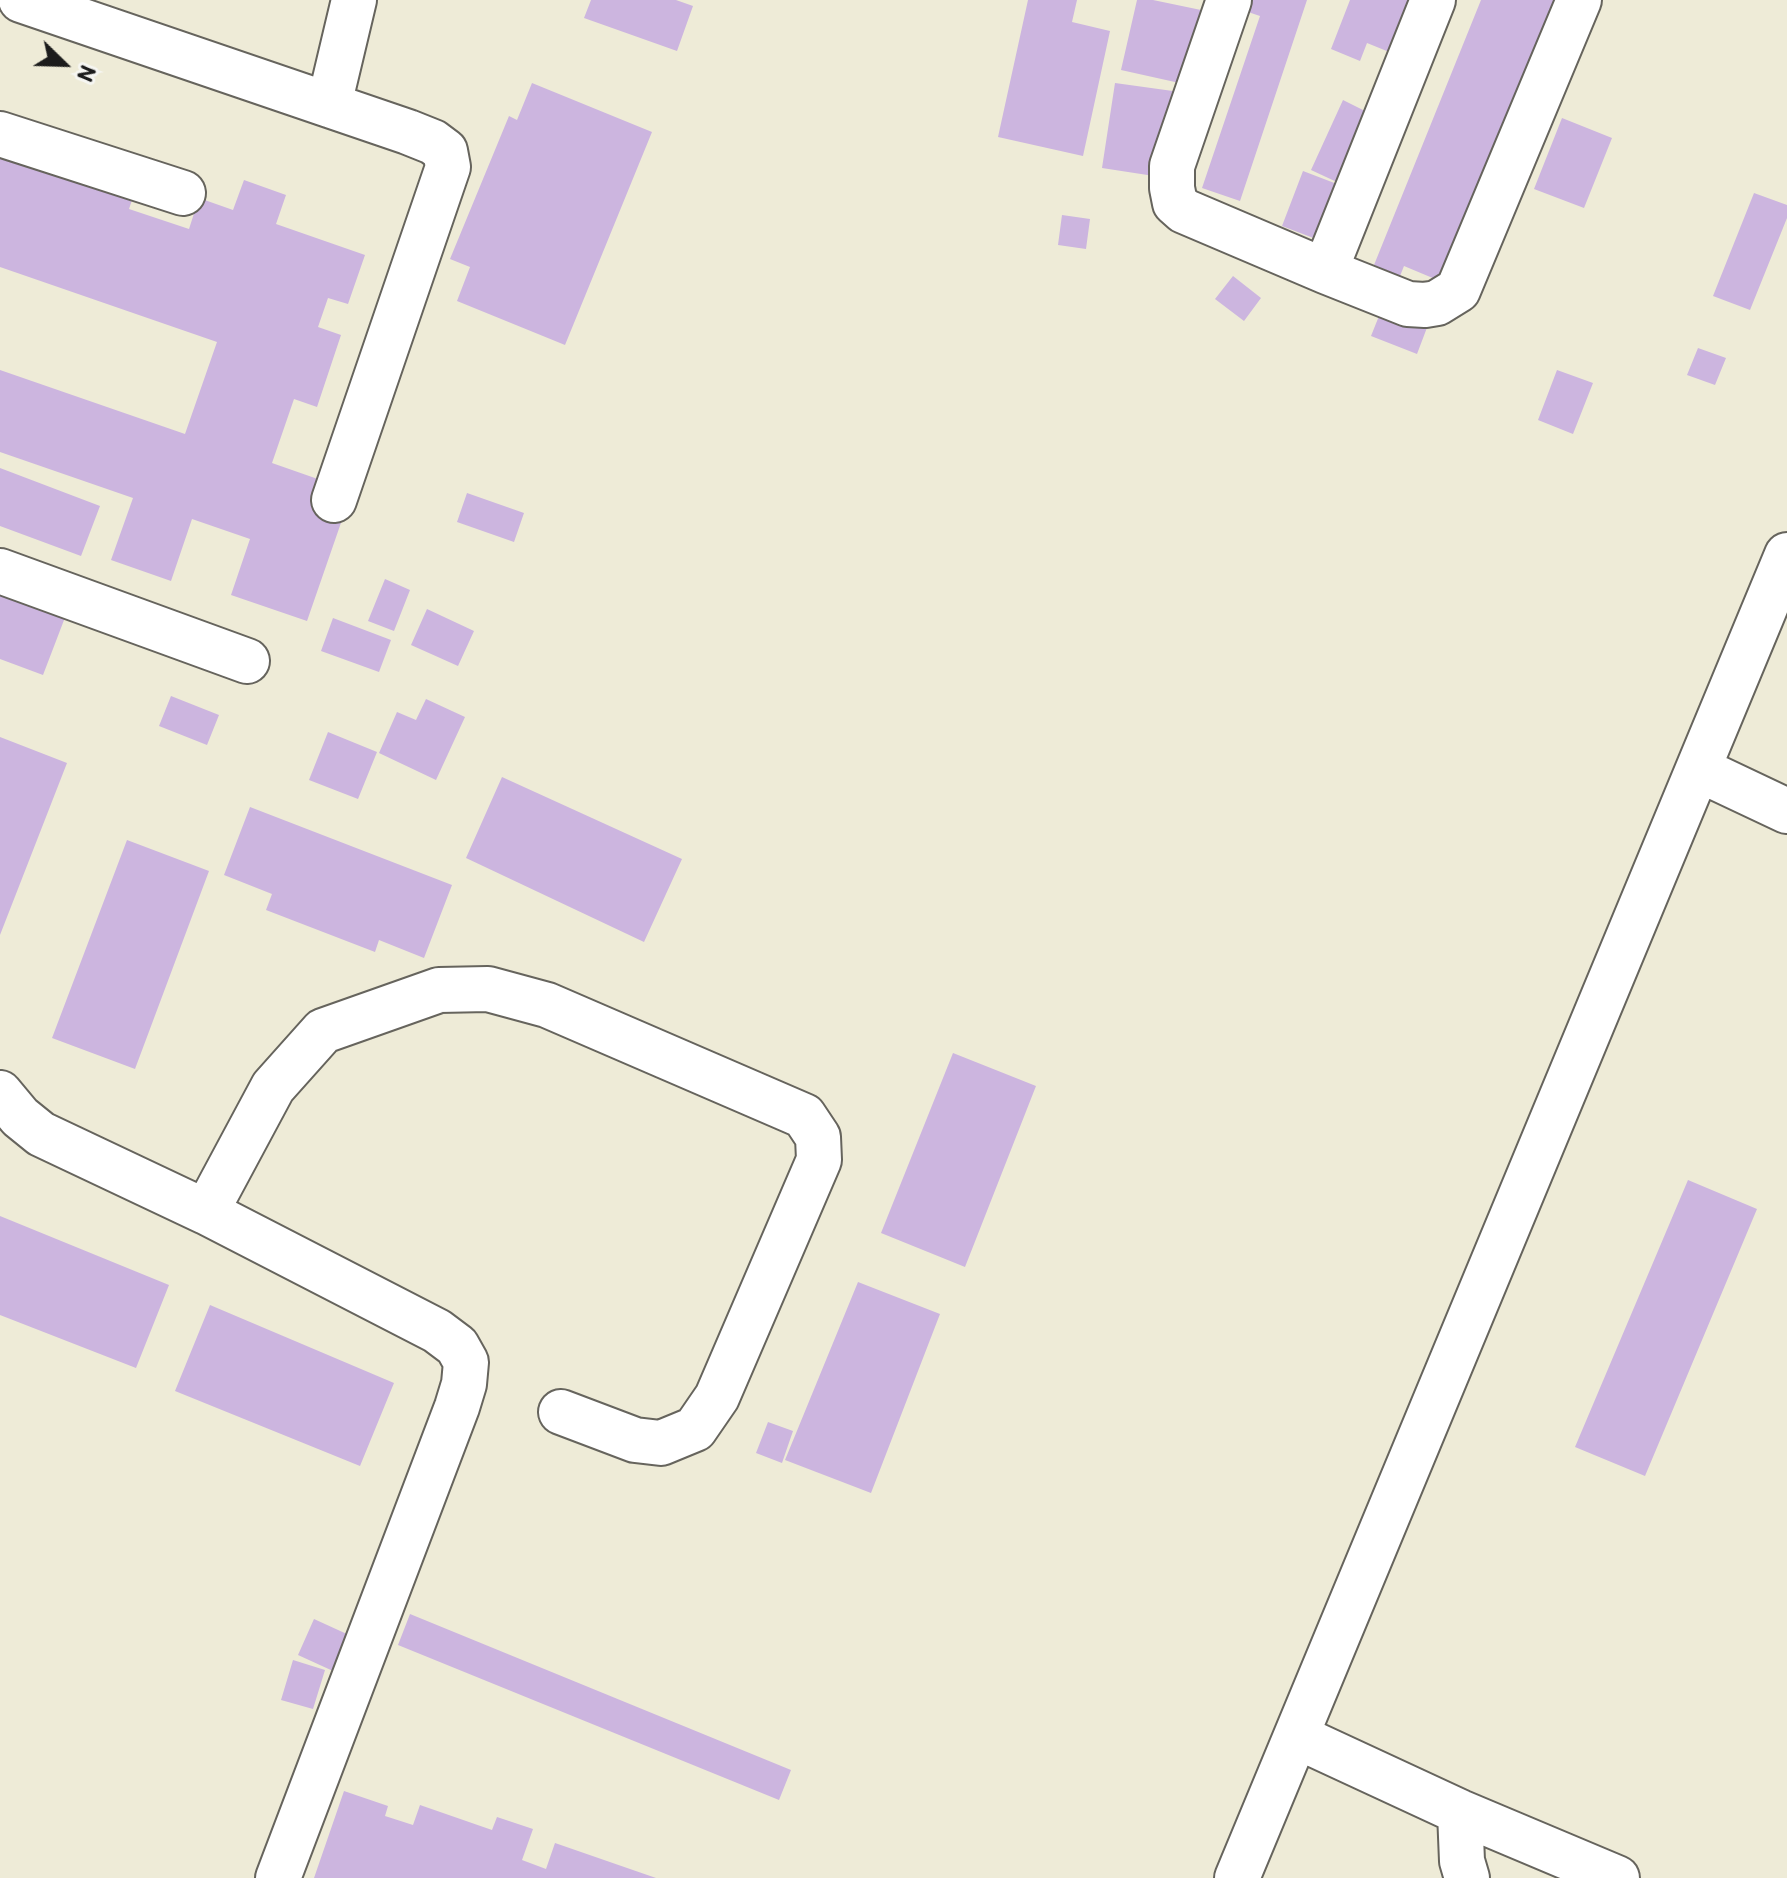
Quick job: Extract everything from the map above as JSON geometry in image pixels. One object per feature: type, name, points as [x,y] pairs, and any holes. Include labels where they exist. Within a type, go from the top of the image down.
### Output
[{"type":"street","points":[[21,0],[433,142],[445,151],[448,167],[334,500]]},
{"type":"street","points":[[329,105],[354,0]]},
{"type":"street","points":[[1229,0],[1172,166],[1175,203],[1184,211],[1408,304],[1437,303],[1458,290],[1579,0]]},
{"type":"street","points":[[1325,271],[1433,0]]},
{"type":"street","points":[[0,134],[183,193]]},
{"type":"street","points":[[1237,1878],[1787,555]]},
{"type":"street","points":[[0,571],[247,661]]},
{"type":"street","points":[[1698,769],[1787,811]]},
{"type":"street","points":[[206,1212],[273,1087],[323,1031],[439,990],[488,989],[547,1005],[804,1116],[818,1137],[819,1160],[717,1397],[695,1429],[661,1443],[635,1440],[561,1412]]},
{"type":"street","points":[[0,1093],[20,1117],[41,1134],[206,1212],[437,1331],[457,1346],[466,1362],[457,1407],[278,1878]]},
{"type":"street","points":[[1296,1736],[1460,1812],[1617,1878]]},
{"type":"street","points":[[1460,1812],[1462,1861],[1467,1878]]},
{"type":"building","points":[[591,0],[676,0],[693,6],[677,51],[584,18]]},
{"type":"building","points":[[1028,0],[1077,0],[1072,22],[1110,31],[1083,156],[998,137]]},
{"type":"building","points":[[1137,0],[1153,0],[1201,10],[1184,84],[1121,70]]},
{"type":"building","points":[[1242,0],[1307,0],[1240,201],[1202,188],[1260,16],[1239,9]]},
{"type":"building","points":[[1350,0],[1427,0],[1404,58],[1367,43],[1360,61],[1331,49]]},
{"type":"building","points":[[1481,0],[1562,0],[1447,284],[1404,266],[1400,276],[1374,265]]},
{"type":"building","points":[[532,83],[652,132],[565,345],[457,301],[470,267],[450,259],[509,116],[517,120]]},
{"type":"building","points":[[1115,83],[1180,92],[1167,178],[1102,168]]},
{"type":"building","points":[[1343,100],[1371,114],[1339,183],[1311,170]]},
{"type":"building","points":[[1562,118],[1612,138],[1584,208],[1534,189]]},
{"type":"building","points":[[0,144],[135,191],[129,209],[189,229],[199,198],[233,210],[244,180],[286,195],[276,224],[365,255],[348,304],[328,298],[318,327],[341,335],[317,407],[294,399],[272,463],[352,491],[307,621],[231,595],[250,539],[192,519],[171,581],[111,560],[133,498],[0,452],[0,370],[185,434],[217,342],[0,267]]},
{"type":"building","points":[[1303,171],[1337,184],[1316,239],[1282,226]]},
{"type":"building","points":[[1754,193],[1787,205],[1787,218],[1750,310],[1713,296]]},
{"type":"building","points":[[1062,215],[1090,219],[1086,249],[1058,245]]},
{"type":"building","points":[[1233,276],[1261,298],[1244,321],[1215,299]]},
{"type":"building","points":[[1383,306],[1428,325],[1417,354],[1371,336]]},
{"type":"building","points":[[1698,348],[1726,358],[1715,385],[1687,375]]},
{"type":"building","points":[[1557,370],[1593,383],[1573,434],[1538,420]]},
{"type":"building","points":[[0,468],[100,506],[81,556],[0,526]]},
{"type":"building","points":[[467,493],[524,513],[514,542],[457,522]]},
{"type":"building","points":[[385,579],[410,590],[394,631],[368,621]]},
{"type":"building","points":[[0,581],[69,607],[43,675],[0,659]]},
{"type":"building","points":[[427,609],[474,631],[458,666],[411,645]]},
{"type":"building","points":[[333,618],[391,640],[379,672],[321,651]]},
{"type":"building","points":[[171,696],[219,715],[207,745],[159,726]]},
{"type":"building","points":[[426,699],[465,717],[436,780],[379,753],[397,712],[416,720]]},
{"type":"building","points":[[328,732],[377,752],[358,799],[309,780]]},
{"type":"building","points":[[0,737],[67,763],[0,935]]},
{"type":"building","points":[[502,777],[682,859],[644,942],[466,858]]},
{"type":"building","points":[[250,807],[452,885],[424,958],[379,940],[375,952],[266,910],[272,894],[224,875]]},
{"type":"building","points":[[127,840],[209,871],[135,1069],[52,1038]]},
{"type":"building","points":[[953,1053],[1036,1086],[965,1267],[881,1233]]},
{"type":"building","points":[[1688,1180],[1757,1209],[1645,1476],[1575,1447]]},
{"type":"building","points":[[0,1216],[169,1285],[136,1368],[0,1315]]},
{"type":"building","points":[[858,1282],[940,1314],[871,1493],[785,1460]]},
{"type":"building","points":[[210,1305],[394,1383],[360,1466],[175,1391]]},
{"type":"building","points":[[768,1422],[793,1431],[782,1463],[756,1453]]},
{"type":"building","points":[[410,1614],[791,1770],[779,1800],[398,1645]]},
{"type":"building","points":[[314,1619],[349,1635],[333,1671],[298,1655]]},
{"type":"building","points":[[293,1660],[325,1670],[313,1709],[281,1700]]},
{"type":"building","points":[[344,1791],[388,1806],[385,1816],[413,1825],[420,1805],[492,1830],[497,1817],[533,1829],[522,1860],[546,1869],[555,1843],[656,1878],[314,1878]]}]
